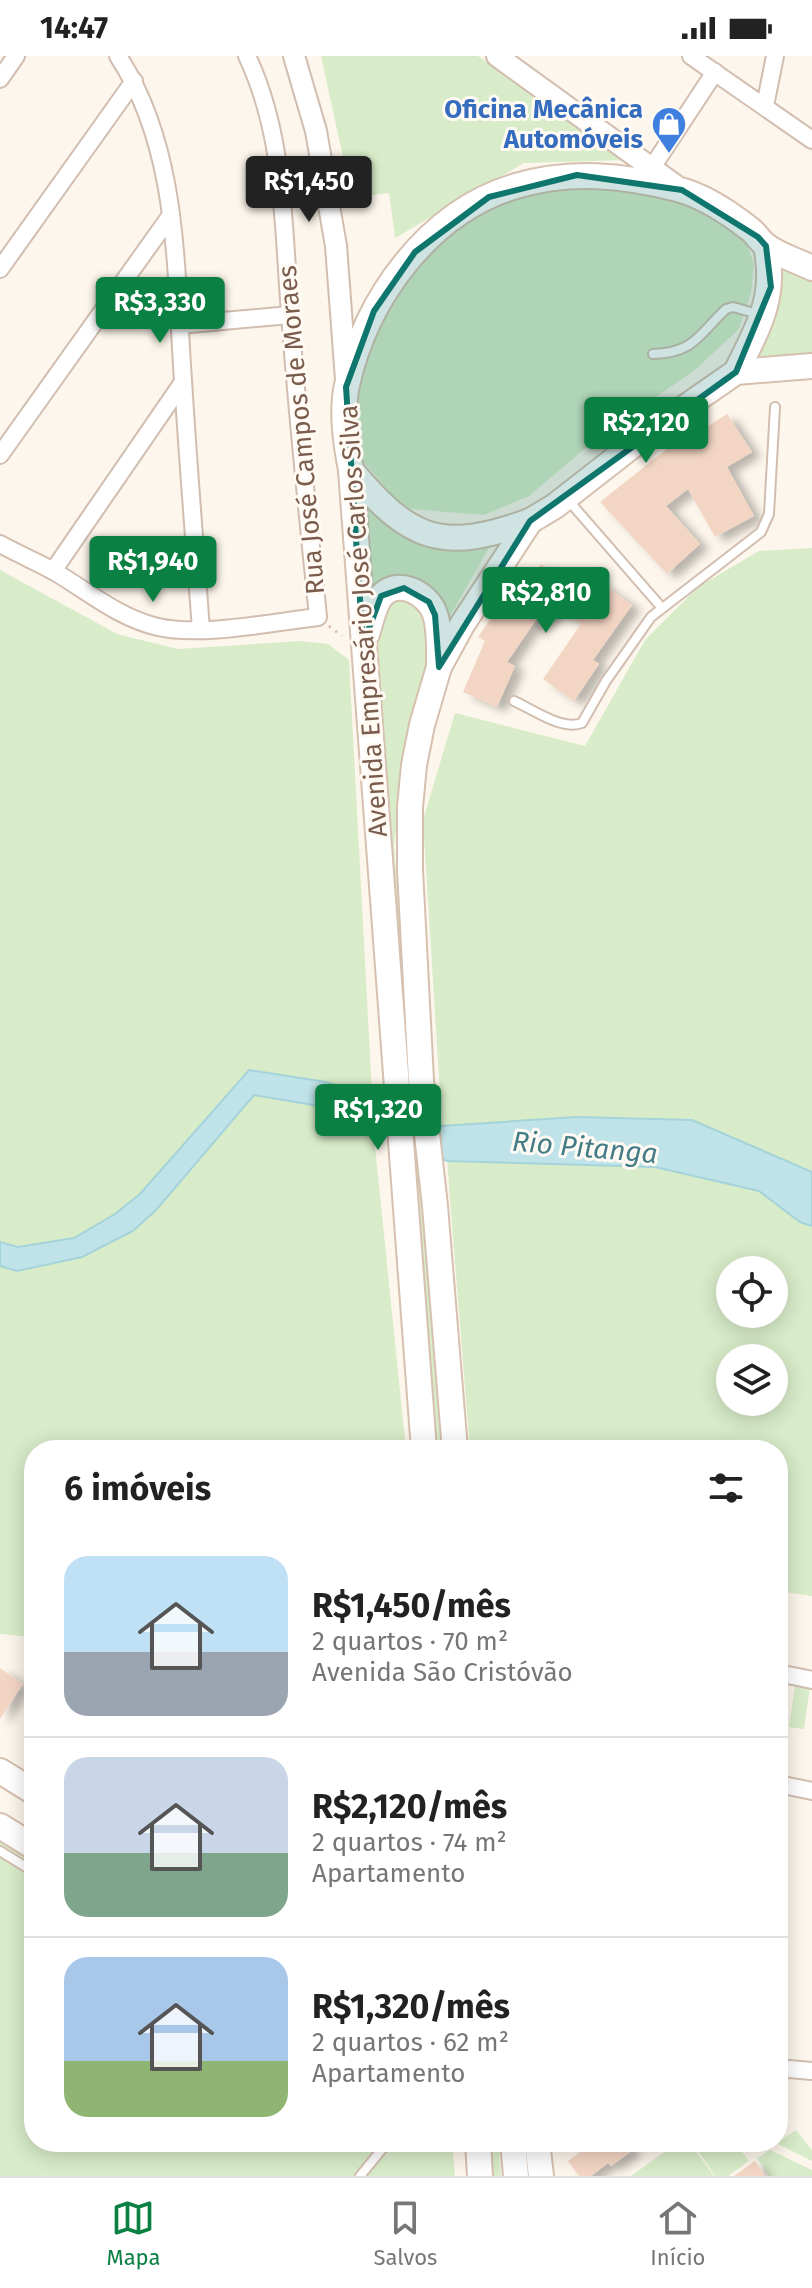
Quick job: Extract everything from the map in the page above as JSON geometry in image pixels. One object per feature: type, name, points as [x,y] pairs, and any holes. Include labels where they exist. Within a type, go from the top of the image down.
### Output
[{"type":"main road","name":"Avenida Empresário José Carlos Silva","points":[[423,1440],[346,435],[346,387],[364,335],[387,287],[415,252],[466,209],[513,187],[577,175],[612,176],[682,190],[733,218],[766,246],[812,268]]},
{"type":"main road","points":[[766,246],[771,267],[771,287],[763,315],[736,372],[812,366]]},
{"type":"main road","name":"Avenida Empresário José Carlos Silva","points":[[454,1440],[421,1080],[410,870],[410,807],[422,725],[439,667],[530,521],[736,372]]},
{"type":"main road","points":[[351,470],[385,509],[400,521],[432,534],[455,538],[479,537],[530,521]]},
{"type":"main road","points":[[364,650],[373,612],[381,596],[392,589],[404,588],[418,592],[429,602],[437,627],[439,667]]},
{"type":"main road","points":[[0,1771],[24,1786]]},
{"type":"main road","points":[[0,1826],[24,1841]]},
{"type":"main road","points":[[479,2152],[480,2176]]},
{"type":"main road","points":[[514,2152],[516,2176]]},
{"type":"main road","points":[[538,2152],[541,2176]]},
{"type":"street","points":[[0,79],[16,56]]},
{"type":"street","points":[[118,56],[134,81],[149,115],[171,215],[201,630]]},
{"type":"street","name":"Rua José Campos de Moraes","points":[[247,56],[271,122],[282,194],[318,617]]},
{"type":"street","points":[[294,56],[316,131],[336,246],[346,387]]},
{"type":"street","points":[[497,56],[653,166],[682,190]]},
{"type":"street","points":[[691,56],[812,140]]},
{"type":"street","points":[[765,106],[775,56]]},
{"type":"street","points":[[653,166],[715,72]]},
{"type":"street","points":[[0,269],[134,81]]},
{"type":"street","points":[[0,455],[171,215]]},
{"type":"street","points":[[179,325],[290,315]]},
{"type":"street","points":[[53,571],[183,382]]},
{"type":"street","points":[[0,544],[135,619],[161,628],[201,630],[318,617]]},
{"type":"street","points":[[788,1675],[812,1680]]},
{"type":"street","points":[[788,1786],[812,1791]]},
{"type":"street","points":[[788,2069],[812,2071]]},
{"type":"lane","points":[[653,354],[668,353],[696,341],[726,309],[733,307],[763,315]]},
{"type":"lane","points":[[514,701],[557,722],[575,726],[582,723],[651,617],[716,564],[757,536],[769,514],[775,407]]},
{"type":"lane","points":[[566,497],[662,608]]},
{"type":"lane","points":[[0,1851],[24,1866]]},
{"type":"lane","points":[[360,2176],[380,2152]]},
{"type":"path","points":[[318,617],[364,650]]},
{"type":"highlighted area","points":[[577,175],[682,190],[758,237],[766,246],[771,287],[736,372],[530,521],[439,667],[435,615],[429,602],[404,588],[381,596],[363,645],[346,387],[374,311],[415,252],[489,197]]},
{"type":"green space","points":[[321,56],[478,56],[626,160],[524,163],[395,238],[389,193],[352,198]]},
{"type":"green space","points":[[580,184],[674,196],[716,218],[746,242],[754,264],[751,293],[739,329],[695,370],[601,435],[529,496],[484,515],[410,509],[394,497],[359,457],[352,417],[379,320],[439,235],[486,204],[529,191]]},
{"type":"green space","points":[[784,264],[812,276],[812,356],[752,361],[777,311]]},
{"type":"green space","points":[[361,494],[409,529],[498,532],[433,646],[404,761],[394,846],[442,1440],[433,1440]]},
{"type":"green space","points":[[812,548],[812,1172],[692,1120],[442,1126],[423,820],[455,713],[585,746],[645,640],[698,587],[759,551]]},
{"type":"green space","points":[[0,570],[117,634],[178,649],[300,641],[328,644],[349,660],[372,1096],[326,1082],[249,1070],[140,1194],[115,1214],[74,1238],[18,1247],[0,1242]]},
{"type":"green space","points":[[254,1095],[319,1106],[373,1127],[405,1440],[24,1440],[24,1636],[0,1634],[0,1266],[17,1271],[156,1210]]},
{"type":"green space","points":[[447,1161],[655,1167],[759,1191],[800,1222],[812,1226],[812,1596],[788,1592],[788,1440],[469,1440]]},
{"type":"green space","points":[[795,1685],[810,1687],[804,1729],[789,1727]]},
{"type":"green space","points":[[0,1842],[24,1857],[24,2152],[453,2152],[455,2176],[0,2176]]},
{"type":"green space","points":[[796,2130],[812,2150],[812,2161],[788,2149],[788,2135]]},
{"type":"green space","points":[[487,2152],[499,2152],[501,2176],[489,2176]]},
{"type":"green space","points":[[664,2152],[696,2152],[714,2176],[631,2176]]},
{"type":"green space","points":[[699,2152],[742,2152],[749,2161],[728,2176],[715,2176]]},
{"type":"green space","points":[[767,2152],[774,2152],[812,2170],[812,2176],[769,2176],[757,2158]]},
{"type":"water","name":"Rio Pitanga","points":[[249,1070],[326,1082],[372,1096],[442,1126],[577,1117],[692,1120],[812,1172],[812,1226],[800,1222],[759,1191],[655,1167],[447,1161],[319,1106],[254,1095],[156,1210],[133,1231],[82,1257],[17,1271],[0,1266],[0,1242],[18,1247],[74,1238],[115,1214],[140,1194]]},
{"type":"building","points":[[727,414],[752,452],[727,467],[754,516],[715,537],[688,489],[666,506],[700,544],[667,574],[600,502],[677,441],[680,444]]},
{"type":"building","points":[[541,564],[590,599],[601,583],[632,605],[593,660],[599,664],[574,701],[543,679],[581,624],[557,607],[546,623],[538,617],[507,662],[515,666],[497,707],[463,692],[485,641],[478,637],[504,600],[512,606]]},
{"type":"building","points":[[0,1668],[23,1684],[0,1719]]},
{"type":"building","points":[[580,2152],[630,2152],[591,2176],[579,2176],[568,2161]]},
{"type":"building","points":[[755,2161],[765,2176],[734,2176]]},
{"type":"place","name":"Oficina Mecânica Automóveis","points":[[669,155]]}]
